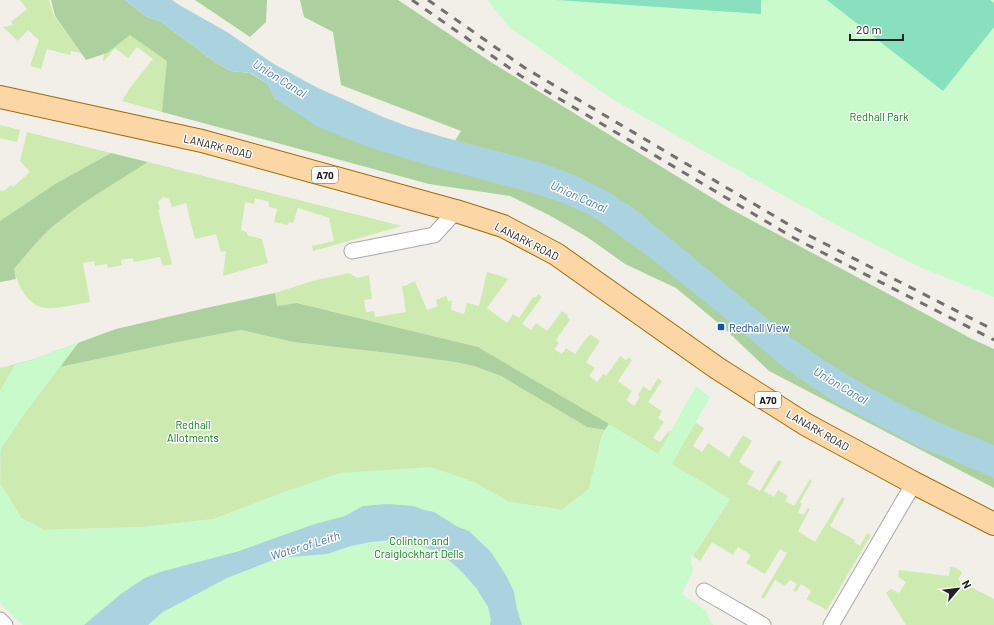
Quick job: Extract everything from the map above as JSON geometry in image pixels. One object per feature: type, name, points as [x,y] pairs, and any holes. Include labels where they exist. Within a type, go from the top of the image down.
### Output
[{"type":"main road","name":"LANARK ROAD","points":[[0,97],[202,141],[456,211],[503,226],[556,254],[717,368],[805,424],[994,524]]},
{"type":"street","points":[[352,251],[434,235],[456,211]]},
{"type":"street","points":[[831,625],[914,483]]},
{"type":"street","points":[[704,591],[724,611],[763,625]]},
{"type":"street","points":[[0,620],[5,625]]},
{"type":"green space","points":[[20,0],[49,0],[54,16],[81,53],[71,51],[70,55],[47,49],[41,69],[30,66],[39,40],[28,30],[18,41],[3,27],[13,25],[11,22],[27,9]]},
{"type":"green space","points":[[51,0],[125,0],[147,17],[160,21],[215,62],[231,71],[250,73],[268,84],[275,99],[438,168],[461,131],[341,85],[333,32],[304,17],[300,0],[398,0],[494,64],[727,207],[972,339],[994,349],[994,488],[769,371],[723,327],[676,288],[625,264],[587,237],[549,215],[510,196],[429,184],[162,112],[167,61],[130,35],[107,53],[86,60],[55,16]]},
{"type":"green space","points":[[195,0],[267,0],[266,22],[250,37]]},
{"type":"green space","name":"Redhall Park","points":[[487,0],[994,0],[994,297],[915,265],[833,223],[614,100],[510,28]]},
{"type":"green space","points":[[556,0],[761,0],[761,14]]},
{"type":"green space","points":[[827,0],[990,0],[994,3],[994,27],[943,91]]},
{"type":"green space","points":[[100,6],[211,79],[162,112],[122,101],[130,88],[153,59],[137,47],[128,58],[115,48],[104,61],[103,60],[107,42]]},
{"type":"green space","points":[[0,125],[20,130],[17,142],[0,138]]},
{"type":"green space","points":[[27,132],[111,153],[55,184],[0,221],[0,190],[4,191],[11,185],[13,187],[30,172],[20,161]]},
{"type":"green space","points":[[111,153],[148,162],[93,197],[54,225],[36,243],[14,269],[16,279],[0,282],[0,221],[55,184]]},
{"type":"green space","points":[[148,162],[402,226],[313,251],[312,246],[334,241],[329,218],[298,208],[293,223],[289,222],[288,225],[274,222],[277,209],[269,207],[269,202],[255,198],[254,204],[245,202],[241,230],[247,232],[247,235],[262,239],[268,263],[223,276],[226,251],[221,252],[216,234],[195,239],[186,203],[172,207],[169,199],[163,197],[158,202],[160,210],[158,210],[172,264],[163,266],[160,257],[134,262],[133,258],[121,260],[122,265],[108,268],[107,264],[95,266],[94,261],[83,263],[90,302],[51,308],[40,307],[34,304],[24,294],[14,269],[54,225],[93,197]]},
{"type":"green space","points":[[487,272],[508,279],[487,308],[507,323],[513,314],[519,318],[533,297],[535,298],[538,294],[542,297],[522,324],[531,330],[536,323],[547,331],[562,311],[568,315],[567,317],[570,320],[556,340],[559,343],[554,349],[562,354],[566,348],[575,354],[590,334],[600,341],[586,362],[595,368],[589,376],[597,382],[603,374],[606,376],[620,356],[626,360],[629,357],[632,360],[618,381],[632,391],[626,400],[634,406],[640,397],[638,395],[643,386],[650,391],[658,378],[662,381],[648,402],[662,411],[658,418],[664,422],[653,438],[660,442],[669,431],[671,432],[658,454],[478,347],[298,303],[277,306],[275,293],[312,281],[349,273],[357,278],[369,275],[372,299],[364,300],[366,312],[374,311],[375,317],[406,312],[402,286],[408,285],[415,281],[427,310],[438,306],[436,300],[446,296],[449,302],[452,300],[451,310],[464,314],[467,303],[479,306]]},
{"type":"green space","points":[[275,293],[277,306],[297,303],[478,347],[609,424],[605,430],[587,427],[501,376],[474,366],[397,354],[293,342],[241,330],[60,367],[1,449],[0,468],[0,390],[15,364],[31,360],[116,329]]},
{"type":"green space","name":"Redhall Allotments","points":[[241,330],[293,342],[455,362],[474,366],[501,376],[587,427],[605,430],[601,438],[589,489],[562,510],[509,502],[474,482],[287,491],[214,519],[144,527],[44,530],[21,518],[0,483],[1,449],[60,367]]},
{"type":"green space","points":[[79,342],[24,415],[1,449],[0,468],[0,390],[15,364],[31,360]]},
{"type":"green space","points":[[15,364],[0,390],[0,368]]},
{"type":"green space","name":"Colinton and Craiglockhart Dells","points":[[696,386],[710,397],[672,464],[730,499],[691,558],[691,564],[694,569],[682,594],[706,611],[711,623],[714,625],[23,625],[0,603],[0,483],[21,518],[44,530],[144,527],[214,519],[287,491],[340,473],[431,467],[474,482],[509,502],[562,510],[589,489],[601,438],[609,424],[658,454]]},
{"type":"green space","points":[[695,422],[704,428],[693,446],[702,452],[708,443],[729,457],[743,435],[752,441],[739,462],[754,472],[747,484],[760,491],[778,460],[782,462],[764,491],[774,497],[778,490],[788,496],[785,501],[794,506],[810,479],[812,481],[800,502],[802,504],[798,512],[803,515],[808,508],[810,509],[798,531],[815,542],[842,497],[845,499],[830,526],[855,540],[854,542],[860,546],[867,533],[871,535],[827,610],[806,599],[811,592],[801,584],[796,592],[793,591],[797,584],[790,580],[785,586],[775,580],[764,599],[761,597],[787,553],[780,549],[765,574],[746,563],[751,555],[738,547],[733,555],[712,542],[700,561],[693,556],[730,499],[671,464]]},
{"type":"green space","points":[[950,567],[956,568],[962,572],[958,580],[994,599],[994,625],[906,625],[886,593],[891,589],[899,593],[906,582],[898,577],[899,570],[949,576]]},
{"type":"water","name":"Union Canal","points":[[125,0],[172,0],[227,32],[274,64],[316,87],[383,117],[443,137],[542,163],[577,176],[610,193],[632,207],[801,345],[853,378],[908,408],[994,445],[994,478],[923,449],[836,403],[786,369],[653,260],[607,226],[586,213],[558,201],[519,189],[438,168],[368,147],[318,127],[275,99],[268,84],[251,73],[231,71],[215,62],[160,21],[147,17]]},
{"type":"water","name":"Water of Leith","points":[[387,504],[414,506],[434,512],[458,527],[469,531],[491,552],[507,577],[514,592],[522,625],[490,625],[491,620],[488,607],[477,589],[462,572],[443,555],[436,551],[395,540],[370,542],[351,546],[327,554],[278,558],[227,578],[163,612],[148,625],[84,625],[122,593],[145,578],[160,572],[236,552],[315,524],[345,516],[363,506]]},
{"type":"railway","points":[[412,0],[521,76],[794,238],[994,340]]},
{"type":"railway","points":[[428,0],[525,68],[798,230],[994,330]]},
{"type":"place","name":"Redhall View","points":[[721,327]]}]
